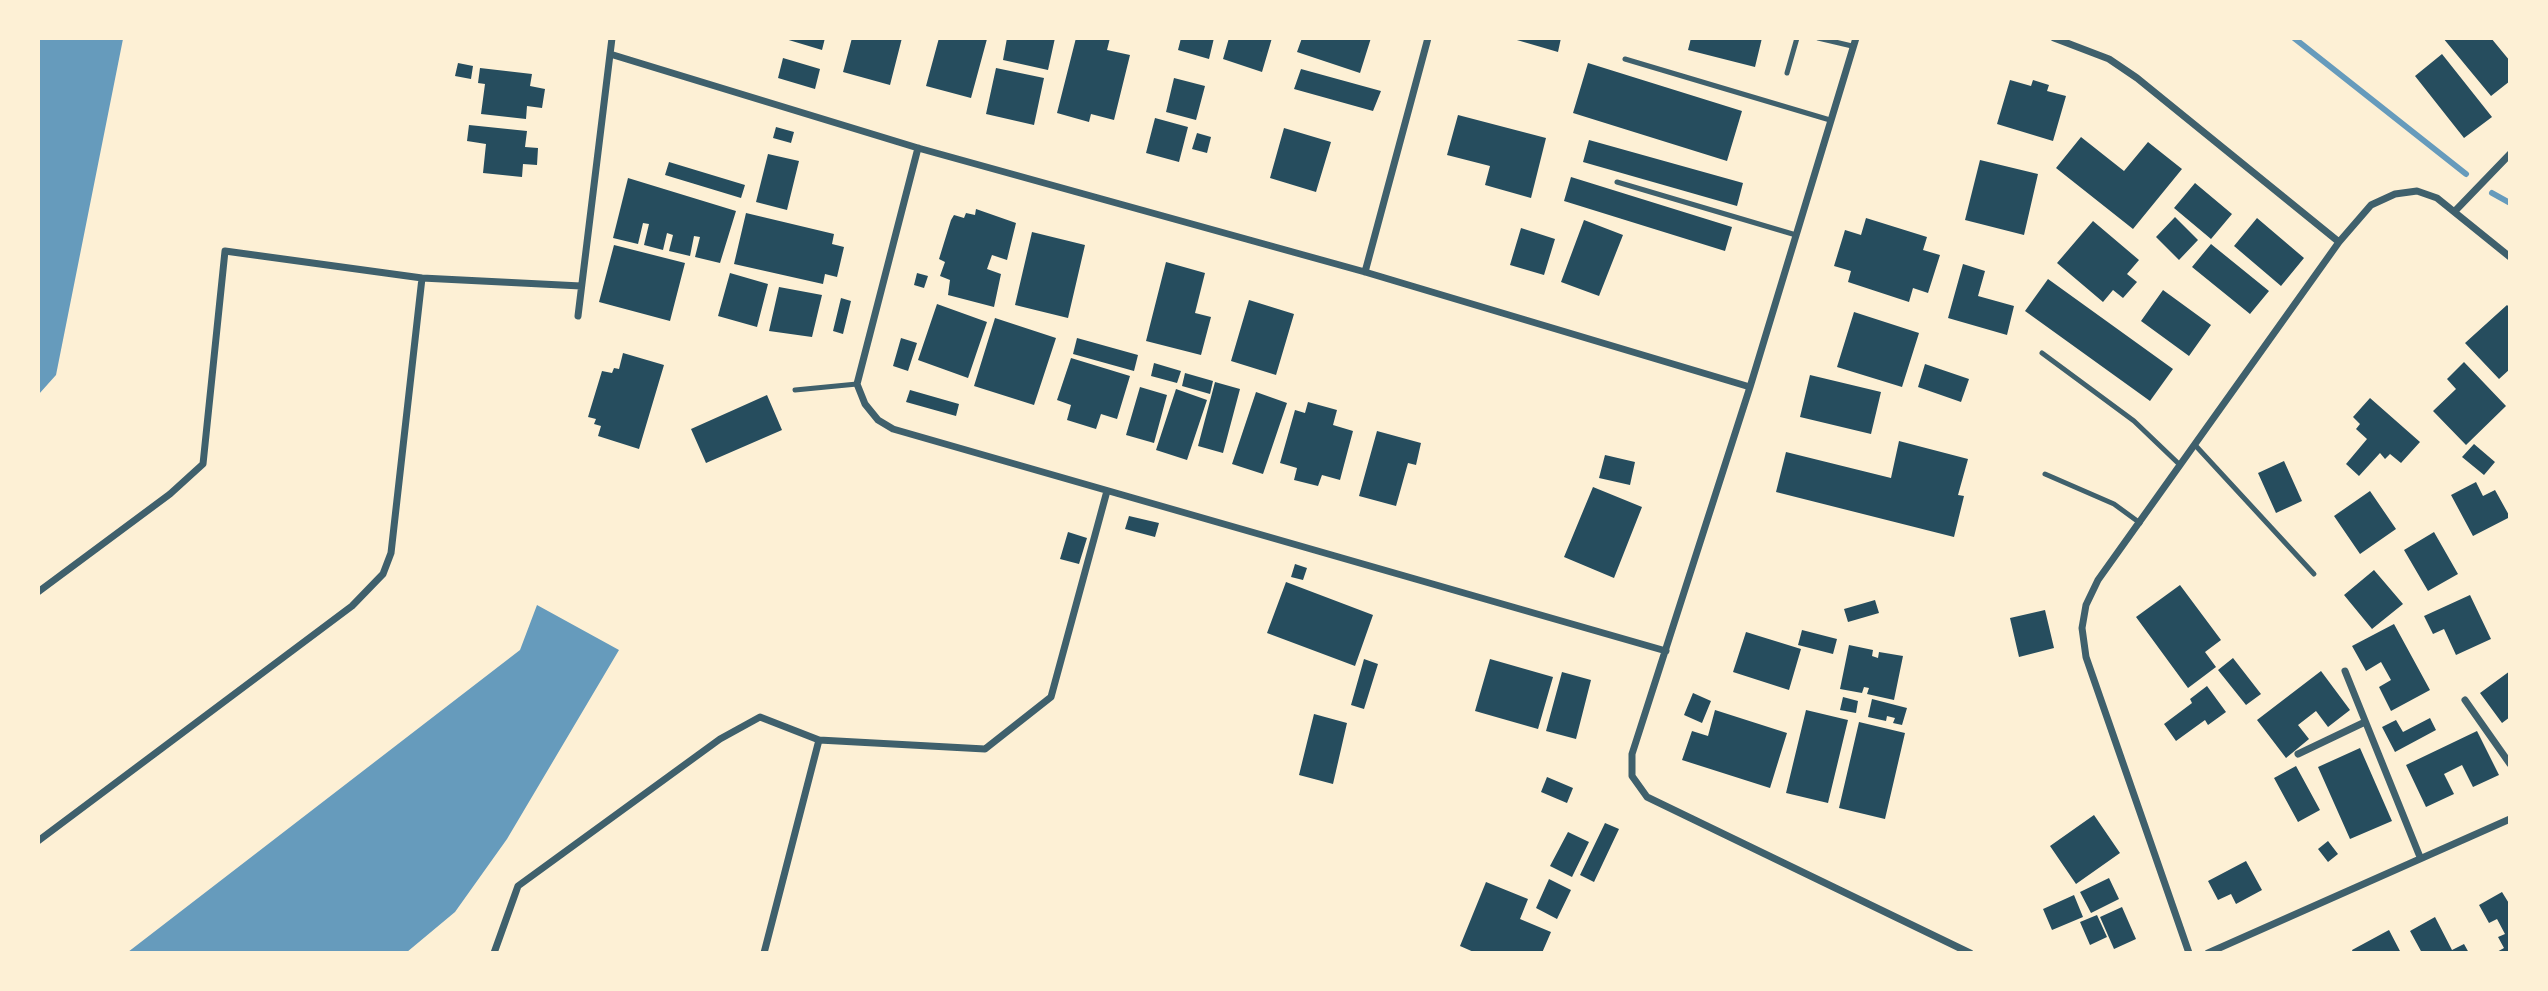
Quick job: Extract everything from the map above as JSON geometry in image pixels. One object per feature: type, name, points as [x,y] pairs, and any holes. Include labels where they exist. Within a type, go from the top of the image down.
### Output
[{"type":"street","points":[[578,316],[612,38]]},
{"type":"street","points":[[1364,272],[1428,38]]},
{"type":"street","points":[[2054,38],[2109,59],[2137,79],[2339,243]]},
{"type":"street","points":[[1854,42],[1751,387],[1632,754],[1632,776],[1647,797],[1970,953]]},
{"type":"street","points":[[610,54],[918,148],[1364,272],[1751,387]]},
{"type":"street","points":[[918,148],[857,384],[865,404],[878,420],[892,429],[1665,651]]},
{"type":"street","points":[[2456,210],[2510,154]]},
{"type":"street","points":[[2189,953],[2086,657],[2082,628],[2086,605],[2098,580],[2339,243],[2371,205],[2395,194],[2417,191],[2437,198],[2456,210],[2510,257]]},
{"type":"street","points":[[38,592],[170,494],[203,464],[225,251],[422,278],[581,286]]},
{"type":"street","points":[[38,841],[352,606],[383,574],[391,553],[422,278]]},
{"type":"street","points":[[494,953],[518,886],[720,739],[760,717],[819,740],[985,749],[1051,697],[1107,491]]},
{"type":"street","points":[[2345,671],[2420,857]]},
{"type":"street","points":[[2465,700],[2510,764]]},
{"type":"street","points":[[2298,754],[2365,722]]},
{"type":"street","points":[[764,953],[819,740]]},
{"type":"street","points":[[2208,953],[2510,819]]},
{"type":"lane","points":[[1787,73],[1797,38]]},
{"type":"lane","points":[[1818,38],[1854,42]]},
{"type":"lane","points":[[1626,59],[1830,120]]},
{"type":"lane","points":[[1617,182],[1796,235]]},
{"type":"lane","points":[[2042,353],[2134,421],[2180,465]]},
{"type":"lane","points":[[795,390],[857,384]]},
{"type":"lane","points":[[2195,445],[2314,574]]},
{"type":"lane","points":[[2045,474],[2114,504],[2140,523]]},
{"type":"water","points":[[39,38],[123,39],[56,375],[39,394]]},
{"type":"water","points":[[537,605],[619,650],[507,839],[455,912],[407,952],[128,952],[520,650]]},
{"type":"building","points":[[782,38],[825,38],[822,50]]},
{"type":"building","points":[[852,38],[902,38],[890,85],[843,72]]},
{"type":"building","points":[[939,38],[987,39],[971,98],[926,86]]},
{"type":"building","points":[[1007,38],[1055,38],[1048,70],[1003,60]]},
{"type":"building","points":[[1076,38],[1110,38],[1107,50],[1130,55],[1114,120],[1091,114],[1089,122],[1057,113]]},
{"type":"building","points":[[1181,38],[1214,38],[1209,59],[1178,50]]},
{"type":"building","points":[[1229,38],[1272,38],[1262,72],[1223,59]]},
{"type":"building","points":[[1302,38],[1371,38],[1360,73],[1297,52]]},
{"type":"building","points":[[1510,38],[1561,38],[1558,52]]},
{"type":"building","points":[[1691,38],[1762,38],[1755,67],[1688,50]]},
{"type":"building","points":[[2443,38],[2491,38],[2510,61],[2510,81],[2491,96]]},
{"type":"building","points":[[2442,54],[2492,117],[2464,138],[2415,76]]},
{"type":"building","points":[[783,58],[820,69],[815,89],[778,78]]},
{"type":"building","points":[[458,63],[473,66],[471,79],[455,76]]},
{"type":"building","points":[[1588,63],[1742,111],[1727,161],[1573,113]]},
{"type":"building","points":[[480,68],[532,74],[530,86],[545,89],[542,108],[527,106],[526,119],[481,114],[485,84],[478,83]]},
{"type":"building","points":[[996,68],[1044,78],[1034,125],[986,114]]},
{"type":"building","points":[[1301,69],[1381,91],[1373,111],[1294,89]]},
{"type":"building","points":[[1174,78],[1205,86],[1196,120],[1166,112]]},
{"type":"building","points":[[2010,80],[2031,86],[2033,80],[2049,85],[2047,91],[2066,96],[2053,141],[1997,124]]},
{"type":"building","points":[[1458,115],[1546,138],[1531,198],[1485,185],[1490,166],[1447,155]]},
{"type":"building","points":[[1155,118],[1188,127],[1179,162],[1146,153]]},
{"type":"building","points":[[469,125],[527,131],[525,147],[538,148],[537,165],[523,164],[522,177],[483,173],[486,144],[467,141]]},
{"type":"building","points":[[776,127],[794,132],[791,143],[773,138]]},
{"type":"building","points":[[1284,128],[1331,142],[1316,192],[1270,178]]},
{"type":"building","points":[[1197,133],[1211,137],[1207,153],[1192,149]]},
{"type":"building","points":[[2081,137],[2124,171],[2148,142],[2182,169],[2133,229],[2056,168]]},
{"type":"building","points":[[1589,140],[1743,183],[1737,206],[1583,162]]},
{"type":"building","points":[[768,154],[799,161],[787,210],[756,202]]},
{"type":"building","points":[[1980,160],[2038,174],[2024,235],[1965,220]]},
{"type":"building","points":[[669,162],[745,185],[741,198],[665,175]]},
{"type":"building","points":[[1571,177],[1732,227],[1725,251],[1564,201]]},
{"type":"building","points":[[628,178],[736,211],[720,263],[695,257],[700,237],[694,236],[690,256],[669,251],[673,235],[667,233],[663,250],[644,245],[649,224],[643,223],[638,244],[613,238]]},
{"type":"building","points":[[2195,183],[2232,214],[2211,239],[2174,208]]},
{"type":"building","points":[[976,209],[1016,223],[1007,260],[992,255],[987,269],[1001,274],[994,307],[948,295],[950,280],[940,276],[945,262],[939,259],[951,220],[954,215],[964,218],[966,213],[975,215]]},
{"type":"building","points":[[746,213],[834,234],[832,244],[844,247],[837,277],[825,274],[823,284],[734,264]]},
{"type":"building","points":[[2175,217],[2198,240],[2179,260],[2156,237]]},
{"type":"building","points":[[1866,218],[1927,237],[1923,250],[1940,255],[1928,293],[1913,288],[1909,302],[1848,282],[1851,271],[1834,266],[1845,230],[1861,235]]},
{"type":"building","points":[[2257,218],[2304,258],[2281,286],[2234,246]]},
{"type":"building","points":[[1584,220],[1623,235],[1599,296],[1561,282]]},
{"type":"building","points":[[2093,221],[2139,260],[2127,274],[2137,282],[2123,298],[2113,290],[2103,302],[2057,263]]},
{"type":"building","points":[[1521,228],[1555,239],[1544,275],[1510,265]]},
{"type":"building","points":[[1032,232],[1085,245],[1068,318],[1015,305]]},
{"type":"building","points":[[2211,244],[2269,291],[2250,314],[2192,267]]},
{"type":"building","points":[[614,245],[685,263],[670,321],[599,302]]},
{"type":"building","points":[[1166,262],[1205,273],[1195,313],[1211,317],[1201,355],[1146,341]]},
{"type":"building","points":[[1963,264],[1985,271],[1978,296],[2014,306],[2007,335],[1948,318]]},
{"type":"building","points":[[730,273],[768,284],[757,327],[718,316]]},
{"type":"building","points":[[917,273],[928,276],[924,288],[914,285]]},
{"type":"building","points":[[2048,279],[2173,369],[2150,401],[2025,311]]},
{"type":"building","points":[[779,287],[822,295],[812,337],[769,331]]},
{"type":"building","points":[[2163,290],[2211,325],[2189,356],[2141,321]]},
{"type":"building","points":[[841,298],[851,301],[843,334],[833,331]]},
{"type":"building","points":[[1249,300],[1294,314],[1276,375],[1231,361]]},
{"type":"building","points":[[937,304],[987,322],[968,378],[918,360]]},
{"type":"building","points":[[2507,305],[2510,308],[2510,369],[2499,379],[2465,343]]},
{"type":"building","points":[[1854,312],[1919,333],[1902,387],[1837,367]]},
{"type":"building","points":[[995,318],[1056,338],[1034,405],[974,386]]},
{"type":"building","points":[[901,338],[917,343],[908,371],[893,366]]},
{"type":"building","points":[[1077,338],[1138,355],[1134,371],[1073,354]]},
{"type":"building","points":[[623,353],[664,365],[639,449],[598,436],[601,426],[594,424],[596,419],[588,417],[602,371],[612,373],[614,368],[619,369]]},
{"type":"building","points":[[1071,358],[1130,376],[1117,419],[1101,414],[1096,429],[1067,420],[1071,405],[1057,400]]},
{"type":"building","points":[[2464,362],[2506,406],[2466,445],[2433,411],[2456,389],[2447,379]]},
{"type":"building","points":[[1154,363],[1181,371],[1177,383],[1151,376]]},
{"type":"building","points":[[1925,364],[1969,379],[1961,402],[1918,387]]},
{"type":"building","points":[[1185,373],[1213,381],[1210,394],[1182,386]]},
{"type":"building","points":[[1810,375],[1881,392],[1871,434],[1800,417]]},
{"type":"building","points":[[1215,382],[1240,389],[1223,453],[1198,446]]},
{"type":"building","points":[[1140,387],[1167,395],[1154,443],[1126,435]]},
{"type":"building","points":[[1176,389],[1207,400],[1187,460],[1156,450]]},
{"type":"building","points":[[910,390],[959,404],[956,416],[906,402]]},
{"type":"building","points":[[1256,392],[1287,403],[1263,474],[1232,464]]},
{"type":"building","points":[[767,395],[782,430],[706,463],[691,429]]},
{"type":"building","points":[[2370,398],[2420,442],[2401,463],[2390,454],[2385,459],[2380,453],[2359,476],[2346,464],[2367,439],[2356,429],[2360,424],[2353,417]]},
{"type":"building","points":[[1308,402],[1337,410],[1333,425],[1353,431],[1340,480],[1322,475],[1318,486],[1294,480],[1297,468],[1280,463],[1295,410],[1305,413]]},
{"type":"building","points":[[1377,431],[1421,443],[1416,465],[1408,463],[1396,506],[1359,496]]},
{"type":"building","points":[[1899,441],[1968,459],[1958,495],[1964,496],[1954,537],[1776,492],[1786,452],[1891,478]]},
{"type":"building","points":[[2474,444],[2495,462],[2484,475],[2462,457]]},
{"type":"building","points":[[1605,455],[1635,462],[1630,485],[1599,478]]},
{"type":"building","points":[[2284,461],[2302,501],[2276,513],[2258,473]]},
{"type":"building","points":[[2476,482],[2483,496],[2495,490],[2510,517],[2473,536],[2451,495]]},
{"type":"building","points":[[1593,487],[1642,507],[1614,578],[1564,557]]},
{"type":"building","points":[[2370,491],[2396,529],[2360,554],[2334,516]]},
{"type":"building","points":[[1129,516],[1159,523],[1155,537],[1125,529]]},
{"type":"building","points":[[1068,532],[1087,538],[1079,564],[1060,559]]},
{"type":"building","points":[[2434,532],[2458,574],[2428,591],[2404,550]]},
{"type":"building","points":[[1295,564],[1307,568],[1303,580],[1291,577]]},
{"type":"building","points":[[2374,570],[2403,604],[2372,629],[2344,595]]},
{"type":"building","points":[[1286,582],[1373,615],[1355,666],[1267,633]]},
{"type":"building","points":[[2180,585],[2221,640],[2205,652],[2216,667],[2188,688],[2136,617]]},
{"type":"building","points":[[2470,595],[2491,639],[2456,655],[2444,629],[2433,634],[2424,616]]},
{"type":"building","points":[[1875,600],[1879,613],[1848,622],[1844,609]]},
{"type":"building","points":[[2045,610],[2054,648],[2019,657],[2010,618]]},
{"type":"building","points":[[2394,624],[2430,690],[2391,711],[2379,687],[2391,680],[2381,662],[2366,671],[2352,646]]},
{"type":"building","points":[[1802,630],[1837,639],[1833,654],[1798,645]]},
{"type":"building","points":[[1746,632],[1801,649],[1789,690],[1733,672]]},
{"type":"building","points":[[1849,645],[1873,650],[1872,656],[1878,658],[1879,652],[1903,656],[1894,700],[1867,694],[1869,688],[1864,687],[1862,693],[1840,689]]},
{"type":"building","points":[[2233,658],[2261,694],[2246,705],[2218,670]]},
{"type":"building","points":[[1364,659],[1378,664],[1364,709],[1351,705]]},
{"type":"building","points":[[1490,659],[1553,677],[1538,729],[1475,711]]},
{"type":"building","points":[[2321,671],[2350,710],[2328,727],[2316,711],[2298,725],[2309,739],[2286,758],[2257,720]]},
{"type":"building","points":[[2510,671],[2510,717],[2502,723],[2480,693]]},
{"type":"building","points":[[1562,672],[1591,680],[1576,739],[1546,731]]},
{"type":"building","points":[[2207,686],[2226,712],[2208,725],[2205,720],[2176,741],[2164,724],[2192,703],[2190,699]]},
{"type":"building","points":[[1693,693],[1711,701],[1702,723],[1684,715]]},
{"type":"building","points":[[1843,697],[1858,701],[1856,713],[1840,710]]},
{"type":"building","points":[[1872,699],[1907,708],[1902,725],[1893,723],[1895,718],[1887,716],[1886,721],[1868,717]]},
{"type":"building","points":[[1715,710],[1787,733],[1770,788],[1682,760],[1692,731],[1708,736]]},
{"type":"building","points":[[1806,710],[1848,720],[1828,803],[1786,793]]},
{"type":"building","points":[[1314,714],[1347,723],[1333,784],[1299,775]]},
{"type":"building","points":[[2430,718],[2436,730],[2395,752],[2382,727],[2396,720],[2403,732]]},
{"type":"building","points":[[1859,722],[1905,733],[1885,819],[1839,808]]},
{"type":"building","points":[[2477,731],[2499,775],[2473,787],[2462,765],[2444,774],[2454,794],[2426,807],[2406,765]]},
{"type":"building","points":[[2360,748],[2392,821],[2350,839],[2318,767]]},
{"type":"building","points":[[2296,766],[2320,810],[2298,822],[2274,778]]},
{"type":"building","points":[[1547,777],[1573,788],[1567,803],[1541,792]]},
{"type":"building","points":[[2094,815],[2120,853],[2076,884],[2050,846]]},
{"type":"building","points":[[1605,823],[1619,829],[1594,882],[1580,875]]},
{"type":"building","points":[[1568,832],[1589,842],[1572,877],[1550,866]]},
{"type":"building","points":[[2328,841],[2338,854],[2328,862],[2318,849]]},
{"type":"building","points":[[2246,861],[2262,890],[2236,904],[2231,894],[2218,900],[2208,881]]},
{"type":"building","points":[[2109,878],[2119,899],[2091,913],[2080,892]]},
{"type":"building","points":[[1549,879],[1571,890],[1557,919],[1536,908]]},
{"type":"building","points":[[1486,882],[1528,899],[1520,919],[1551,932],[1542,953],[1476,953],[1460,946]]},
{"type":"building","points":[[2502,892],[2510,905],[2510,953],[2495,953],[2504,948],[2498,937],[2505,934],[2497,919],[2489,923],[2479,905]]},
{"type":"building","points":[[2074,895],[2083,917],[2052,930],[2043,909]]},
{"type":"building","points":[[2122,907],[2136,939],[2114,949],[2100,917]]},
{"type":"building","points":[[2097,915],[2107,937],[2090,945],[2080,922]]},
{"type":"building","points":[[2435,917],[2452,950],[2464,944],[2469,953],[2422,953],[2410,931]]},
{"type":"building","points":[[2389,930],[2401,953],[2353,953],[2352,950]]},
{"type":"waterway","points":[[2294,38],[2466,174]]},
{"type":"waterway","points":[[2492,193],[2510,203]]}]
